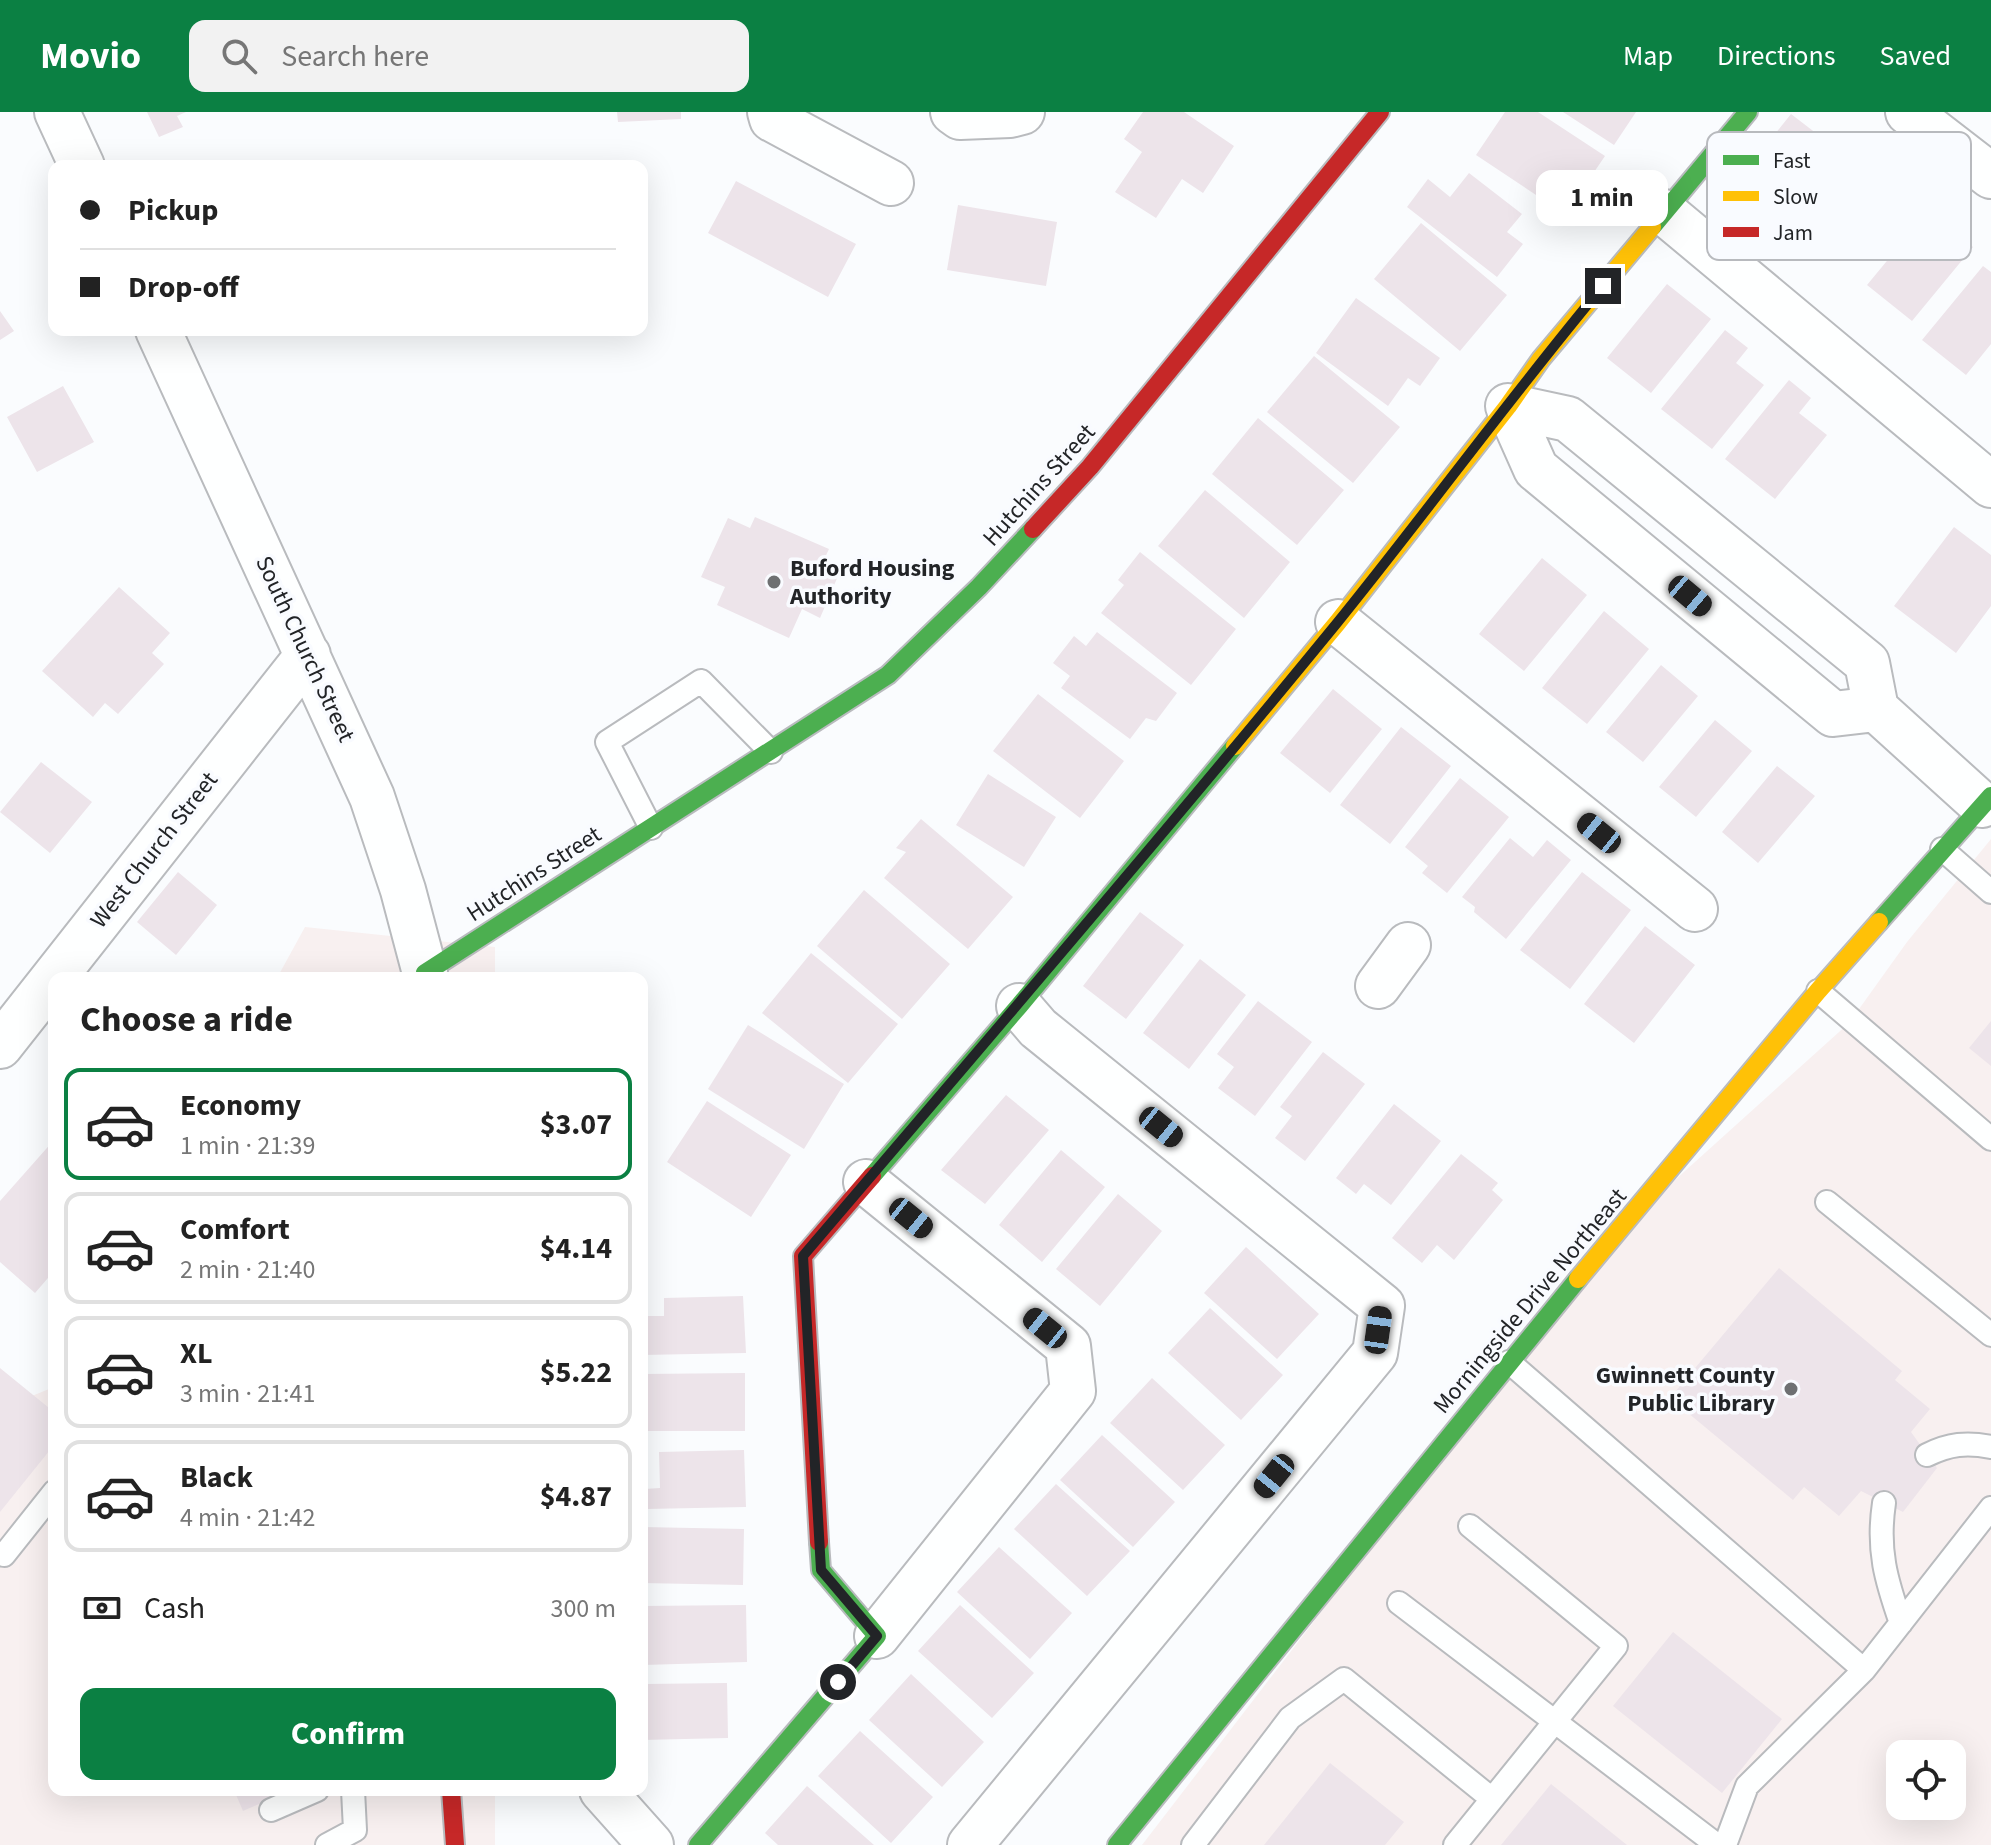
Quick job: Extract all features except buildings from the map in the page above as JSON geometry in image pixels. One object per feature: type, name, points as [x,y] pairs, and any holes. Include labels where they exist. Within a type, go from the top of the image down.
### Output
[{"type":"street","points":[[57,112],[79,160]]},
{"type":"street","points":[[770,112],[772,119],[891,183]]},
{"type":"street","points":[[953,112],[960,117],[1022,112]]},
{"type":"street","points":[[1731,132],[1748,112]]},
{"type":"street","points":[[1908,112],[1934,132]]},
{"type":"street","name":"Hutchins Street","points":[[430,972],[888,675],[979,587],[1090,467],[1370,115]]},
{"type":"street","points":[[877,1636],[821,1570],[803,1256],[1019,1006],[1338,622],[1508,406],[1541,359],[1707,161]]},
{"type":"street","points":[[1971,161],[1991,176]]},
{"type":"street","points":[[1664,212],[1707,248]]},
{"type":"street","points":[[1721,260],[1991,485]]},
{"type":"street","name":"South Church Street","points":[[161,336],[372,797],[403,890],[424,972]]},
{"type":"street","points":[[1508,406],[1568,419],[1867,663],[1876,709],[1987,801]]},
{"type":"street","points":[[1508,406],[1536,469],[1833,714],[1876,709]]},
{"type":"street","points":[[1690,596],[1723,545]]},
{"type":"street","points":[[1338,622],[1695,909]]},
{"type":"street","name":"West Church Street","points":[[58,972],[308,655]]},
{"type":"street","name":"Morningside Drive Northeast","points":[[1117,1845],[1509,1362],[1818,991],[1987,801]]},
{"type":"street","points":[[1378,986],[1408,945]]},
{"type":"street","name":"West Church Street","points":[[0,1046],[48,985]]},
{"type":"street","points":[[970,1845],[1375,1353],[1382,1306],[1038,1028],[1019,1006]]},
{"type":"street","points":[[698,1845],[877,1636],[1073,1391],[1068,1346],[866,1182]]},
{"type":"street","points":[[451,1796],[455,1845]]},
{"type":"street","points":[[607,1796],[651,1845]]},
{"type":"lane","points":[[651,828],[607,742],[701,681],[771,752]]},
{"type":"lane","points":[[1942,849],[1991,892]]},
{"type":"lane","points":[[1818,991],[1991,1139]]},
{"type":"lane","points":[[1827,1202],[1991,1335]]},
{"type":"lane","points":[[1509,1362],[1864,1670]]},
{"type":"lane","points":[[1927,1455],[1967,1442],[1991,1447]]},
{"type":"lane","points":[[0,1554],[4,1555],[48,1500]]},
{"type":"lane","points":[[1884,1503],[1881,1522],[1883,1569],[1901,1623]]},
{"type":"lane","points":[[1725,1845],[1747,1786],[1864,1670],[1991,1508]]},
{"type":"lane","points":[[1455,1845],[1616,1646],[1470,1526]]},
{"type":"lane","points":[[1399,1603],[1717,1845]]},
{"type":"lane","points":[[1193,1845],[1290,1718],[1344,1679],[1492,1799]]},
{"type":"lane","points":[[271,1810],[303,1796]]},
{"type":"lane","points":[[327,1845],[355,1830],[353,1796]]},
{"type":"shaded area","points":[[1991,839],[1991,1845],[1142,1845],[1603,1245],[1849,1023],[1907,942]]},
{"type":"shaded area","points":[[305,927],[495,947],[495,972],[280,972]]},
{"type":"shaded area","points":[[48,1389],[48,1796],[495,1796],[495,1845],[0,1845],[0,1409]]},
{"type":"traffic: fast","points":[[1731,132],[1748,112]]},
{"type":"traffic: fast","points":[[1652,227],[1707,161]]},
{"type":"traffic: fast","points":[[427,972],[888,675],[979,587],[1033,529]]},
{"type":"traffic: fast","points":[[872,1176],[1019,1006],[1235,746]]},
{"type":"traffic: fast","points":[[1879,922],[1991,796]]},
{"type":"traffic: fast","points":[[1117,1845],[1578,1279]]},
{"type":"traffic: fast","points":[[698,1845],[877,1636],[821,1570],[819,1542]]},
{"type":"traffic: slow","points":[[1235,746],[1338,622],[1508,406],[1541,359],[1652,227]]},
{"type":"traffic: slow","points":[[1578,1279],[1879,922]]},
{"type":"traffic: jam","points":[[1033,529],[1090,467],[1380,112]]},
{"type":"traffic: jam","points":[[819,1542],[803,1256],[872,1176]]},
{"type":"traffic: jam","points":[[451,1796],[455,1845]]},
{"type":"place","name":"Buford Housing Authority","points":[[774,582]]},
{"type":"place","name":"Gwinnett County Public Library","points":[[1791,1389]]},
{"type":"route","points":[[838,1682],[877,1636],[821,1570],[803,1256],[1019,1006],[1338,622],[1508,406],[1541,359],[1603,286]]}]
